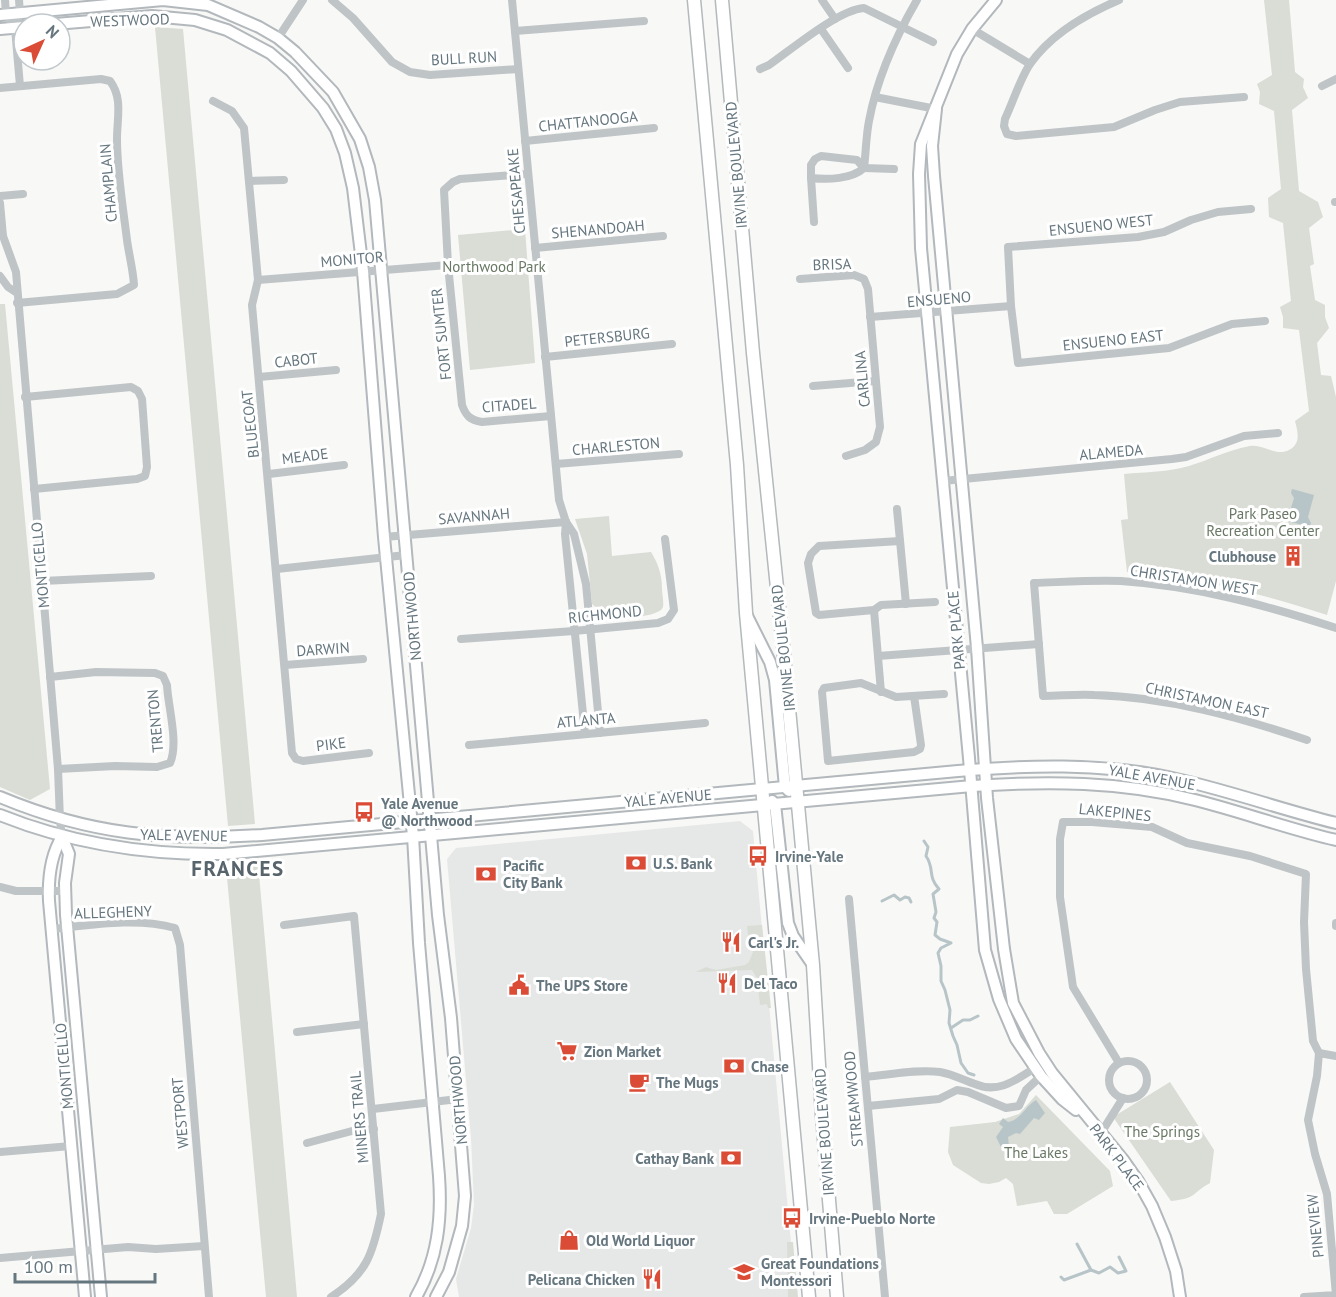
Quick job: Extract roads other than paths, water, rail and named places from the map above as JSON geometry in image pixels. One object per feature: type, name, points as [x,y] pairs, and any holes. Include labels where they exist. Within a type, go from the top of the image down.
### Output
[{"type":"main road","name":"IRVINE BOULEVARD","points":[[694,0],[736,453],[746,613],[762,789],[769,805],[809,1297]]},
{"type":"main road","name":"IRVINE BOULEVARD","points":[[722,0],[791,787],[798,802],[813,965],[822,1115],[837,1297]]},
{"type":"street","points":[[3,14],[5,0]]},
{"type":"street","name":"WESTWOOD","points":[[31,12],[163,0],[186,2],[208,5],[239,17],[278,38]]},
{"type":"street","points":[[278,38],[303,0]]},
{"type":"street","name":"BULL RUN","points":[[332,0],[352,18],[392,62],[410,72],[430,75],[518,69]]},
{"type":"street","name":"CHESAPEAKE","points":[[512,0],[559,500],[566,522],[574,534],[586,584],[600,733]]},
{"type":"street","points":[[822,0],[835,19]]},
{"type":"street","points":[[864,168],[868,122],[890,49],[917,0]]},
{"type":"street","name":"PARK PLACE","points":[[996,0],[972,29],[948,74],[921,144],[919,174],[921,248],[972,786],[985,950],[999,999],[1016,1039],[1038,1072],[1062,1099],[1088,1119]]},
{"type":"street","points":[[1119,0],[1076,21],[1030,64],[1005,119],[1007,134],[1016,136],[1114,127],[1180,102],[1244,97]]},
{"type":"street","points":[[760,69],[835,19],[855,9],[864,8],[933,42]]},
{"type":"street","name":"WESTWOOD","points":[[72,22],[144,16],[195,20],[227,30],[270,53]]},
{"type":"street","points":[[515,32],[644,21]]},
{"type":"street","points":[[821,29],[848,68]]},
{"type":"street","points":[[972,29],[1030,64]]},
{"type":"street","name":"NORTHWOOD","points":[[278,38],[310,66],[333,92],[350,118],[360,139],[373,189],[431,835],[464,1168],[465,1196],[462,1226],[448,1272],[436,1297]]},
{"type":"street","name":"NORTHWOOD","points":[[270,53],[308,88],[336,129],[345,153],[353,188],[363,272],[384,537],[412,820],[418,932],[441,1198],[440,1222],[432,1263],[416,1297]]},
{"type":"street","points":[[0,88],[20,86],[20,72]]},
{"type":"street","name":"CHAMPLAIN","points":[[17,303],[117,294],[134,285],[133,267],[127,242],[117,140],[117,90],[111,81],[100,79],[20,86]]},
{"type":"street","points":[[1322,86],[1336,79]]},
{"type":"street","points":[[875,97],[936,109]]},
{"type":"street","name":"BLUECOAT","points":[[213,100],[232,111],[244,128],[258,280],[252,305],[269,474],[292,753],[296,759]]},
{"type":"street","name":"PARK PLACE","points":[[936,109],[932,146],[977,648],[986,785],[1004,949],[1013,1003],[1039,1053],[1088,1119],[1134,1174],[1152,1206],[1168,1248],[1176,1271],[1180,1297]]},
{"type":"street","name":"CHATTANOOGA","points":[[525,141],[654,128]]},
{"type":"street","points":[[814,222],[811,165],[815,159],[821,156],[857,160],[864,168]]},
{"type":"street","points":[[811,178],[823,179],[857,174],[864,168],[894,169]]},
{"type":"street","name":"FORT SUMTER","points":[[469,418],[462,405],[443,197],[447,186],[460,179],[528,174]]},
{"type":"street","points":[[249,181],[284,180]]},
{"type":"street","points":[[0,196],[23,194]]},
{"type":"street","name":"MONTICELLO","points":[[0,203],[3,236],[15,273],[58,769],[60,820],[62,837],[69,854],[65,891],[67,927],[101,1297]]},
{"type":"street","name":"ENSUENO WEST","points":[[1011,306],[1008,248],[1138,237],[1164,231],[1218,212],[1251,209]]},
{"type":"street","name":"SHENANDOAH","points":[[535,248],[663,236]]},
{"type":"street","name":"MONITOR","points":[[258,280],[448,265]]},
{"type":"street","name":"BRISA","points":[[800,279],[854,275],[864,279]]},
{"type":"street","points":[[0,276],[8,287],[17,293]]},
{"type":"street","name":"CARLINA","points":[[846,456],[865,450],[876,442],[880,427],[868,289],[864,279]]},
{"type":"street","name":"ENSUENO","points":[[870,317],[1011,306]]},
{"type":"street","name":"ENSUENO EAST","points":[[1011,306],[1018,363],[1169,348],[1232,324],[1265,321]]},
{"type":"street","name":"PETERSBURG","points":[[545,357],[672,344]]},
{"type":"street","name":"CABOT","points":[[259,377],[336,370]]},
{"type":"street","points":[[813,386],[875,381]]},
{"type":"street","points":[[26,397],[131,387],[138,391],[142,399],[147,467],[145,476],[137,479],[34,489]]},
{"type":"street","name":"CITADEL","points":[[469,418],[482,422],[551,416]]},
{"type":"street","name":"ALAMEDA","points":[[943,481],[1172,459],[1186,457],[1244,436],[1278,434]]},
{"type":"street","name":"CHARLESTON","points":[[556,465],[679,454]]},
{"type":"street","name":"MEADE","points":[[269,474],[344,465]]},
{"type":"street","points":[[897,509],[906,604]]},
{"type":"street","name":"CHESAPEAKE","points":[[566,522],[565,534],[585,734]]},
{"type":"street","name":"SAVANNAH","points":[[384,537],[566,522]]},
{"type":"street","name":"RICHMOND","points":[[462,639],[574,631],[658,623],[668,620],[674,610],[665,539]]},
{"type":"street","points":[[900,541],[819,546],[811,554],[808,563],[816,612],[819,615],[874,610],[881,605],[935,602]]},
{"type":"street","points":[[277,569],[406,555]]},
{"type":"street","points":[[42,581],[151,576]]},
{"type":"street","name":"CHRISTAMON WEST","points":[[1039,644],[1034,583],[1119,581],[1165,585],[1262,604],[1336,628]]},
{"type":"street","points":[[874,610],[881,692]]},
{"type":"street","points":[[746,613],[770,662],[775,680],[791,787]]},
{"type":"street","points":[[878,656],[1039,644]]},
{"type":"street","name":"CHRISTAMON EAST","points":[[1039,644],[1043,696],[1095,695],[1160,701],[1251,721],[1307,740]]},
{"type":"street","name":"DARWIN","points":[[285,665],[363,659]]},
{"type":"street","name":"TRENTON","points":[[50,677],[96,672],[155,673],[163,676],[167,685],[174,754],[170,763],[157,767],[115,766],[58,769]]},
{"type":"street","points":[[914,696],[920,749],[914,752],[828,761],[822,692],[824,688],[861,683],[896,697],[944,694]]},
{"type":"street","name":"ATLANTA","points":[[469,745],[705,723]]},
{"type":"street","name":"PIKE","points":[[296,759],[312,760],[369,753]]},
{"type":"street","name":"YALE AVENUE","points":[[0,798],[60,820],[128,834],[200,838],[262,835],[970,770],[1053,766],[1120,769],[1168,777],[1336,823]]},
{"type":"street","name":"YALE AVENUE","points":[[0,815],[62,837],[142,852],[193,855],[311,847],[972,786],[1059,782],[1150,791],[1193,799],[1300,832],[1336,840]]},
{"type":"street","points":[[769,805],[788,923],[793,936],[813,965]]},
{"type":"street","name":"LAKEPINES","points":[[1119,1063],[1073,987],[1060,897],[1060,839],[1063,822],[1152,827],[1187,843],[1250,856],[1306,874]]},
{"type":"street","name":"MONTICELLO","points":[[62,837],[54,850],[49,891],[85,1297]]},
{"type":"street","name":"PINEVIEW","points":[[1304,1297],[1336,1295],[1327,1194],[1308,1120],[1319,1053],[1313,1041],[1306,969],[1304,922],[1306,874]]},
{"type":"street","name":"ALLEGHENY","points":[[0,887],[16,891],[65,891]]},
{"type":"street","name":"STREAMWOOD","points":[[849,899],[885,1297]]},
{"type":"street","name":"MINERS TRAIL","points":[[284,925],[354,916],[381,1214],[369,1260],[356,1278],[331,1297]]},
{"type":"street","name":"ALLEGHENY","points":[[52,929],[142,922],[175,928]]},
{"type":"street","name":"WESTPORT","points":[[175,928],[180,945],[209,1297]]},
{"type":"street","points":[[297,1032],[364,1024]]},
{"type":"street","points":[[1319,1053],[1336,1056]]},
{"type":"street","points":[[1136,1062],[1141,1065],[1147,1075],[1143,1092],[1133,1098],[1116,1095],[1110,1084],[1111,1072],[1119,1063],[1136,1062]]},
{"type":"street","points":[[865,1077],[931,1071],[960,1077],[978,1086],[998,1088],[1038,1072]]},
{"type":"street","points":[[868,1106],[939,1099],[957,1090],[968,1092],[1006,1108],[1019,1106],[1038,1072]]},
{"type":"street","points":[[1101,1133],[1123,1098]]},
{"type":"street","points":[[373,1109],[458,1099]]},
{"type":"street","points":[[307,1143],[352,1131],[374,1129]]},
{"type":"street","points":[[0,1152],[71,1146]]},
{"type":"street","points":[[0,1258],[128,1247],[156,1249],[204,1246]]},
{"type":"waterway","points":[[924,841],[928,847],[926,856],[933,880],[939,889],[933,894],[936,912],[934,918],[937,922],[935,935],[951,943],[941,948],[938,953],[941,981],[950,1010],[949,1023],[961,1063],[968,1073],[974,1075]]},
{"type":"waterway","points":[[882,901],[894,895],[900,900],[905,897],[909,898],[911,902]]},
{"type":"waterway","points":[[951,1028],[963,1020],[970,1020],[978,1016]]},
{"type":"waterway","points":[[1061,1277],[1064,1280],[1091,1270],[1077,1244]]},
{"type":"waterway","points":[[1091,1270],[1099,1273],[1110,1267],[1118,1273],[1126,1271],[1119,1257]]},
{"type":"place","name":"Clubhouse","points":[[1293,556]]},
{"type":"place","name":"Yale Avenue @ Northwood","points":[[364,812]]},
{"type":"place","name":"Irvine-Yale","points":[[758,856]]},
{"type":"place","name":"U.S. Bank","points":[[636,863]]},
{"type":"place","name":"Pacific City Bank","points":[[486,874]]},
{"type":"place","name":"Carl's Jr.","points":[[731,942]]},
{"type":"place","name":"Del Taco","points":[[727,983]]},
{"type":"place","name":"The UPS Store","points":[[519,985]]},
{"type":"place","name":"Zion Market","points":[[567,1051]]},
{"type":"place","name":"Chase","points":[[734,1066]]},
{"type":"place","name":"The Mugs","points":[[639,1082]]},
{"type":"place","name":"Cathay Bank","points":[[731,1158]]},
{"type":"place","name":"Irvine-Pueblo Norte","points":[[792,1218]]},
{"type":"place","name":"Old World Liquor","points":[[569,1240]]},
{"type":"place","name":"Great Foundations Montessori","points":[[744,1272]]},
{"type":"place","name":"Pelicana Chicken","points":[[652,1279]]},
{"type":"district","name":"FRANCES","points":[[238,868]]},
{"type":"park label","name":"Northwood Park","points":[[494,266]]},
{"type":"park label","name":"Park Paseo Recreation Center","points":[[1263,522]]},
{"type":"park label","name":"The Springs","points":[[1162,1131]]},
{"type":"park label","name":"The Lakes","points":[[1036,1152]]}]
